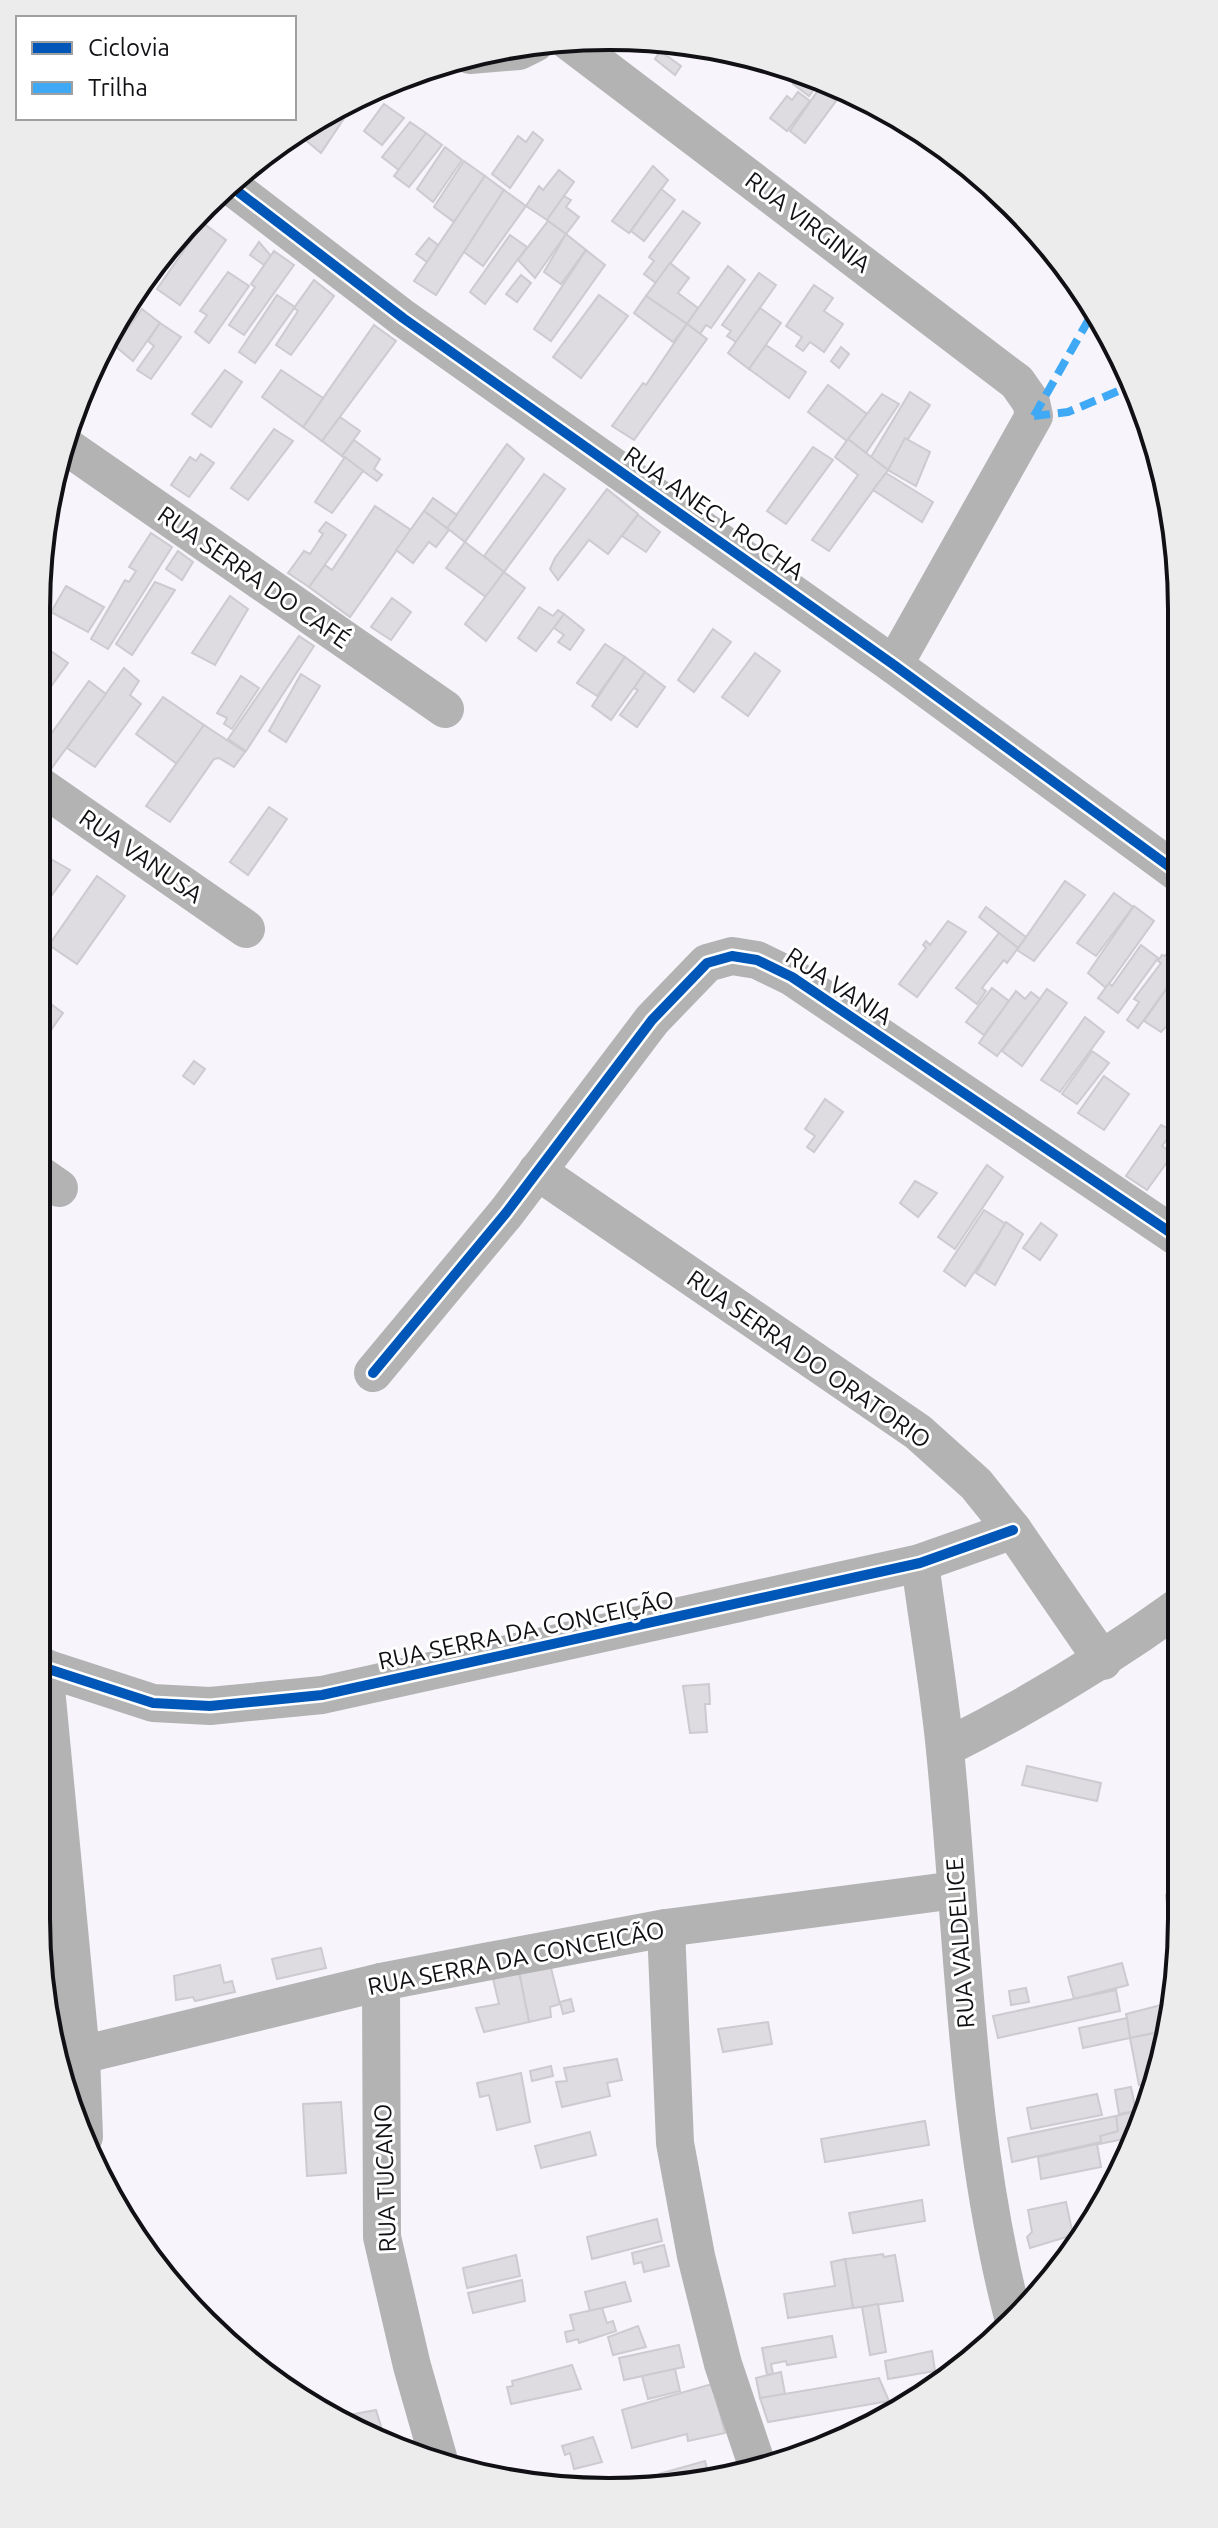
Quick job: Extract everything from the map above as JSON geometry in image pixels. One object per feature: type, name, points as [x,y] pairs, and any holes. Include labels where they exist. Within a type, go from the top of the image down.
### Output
[{"type":"street","name":"RUA VIRGINIA","points":[[581,51],[1017,382],[1031,402],[1034,416],[894,665]]},
{"type":"street","name":"RUA ANECY ROCHA","points":[[238,191],[403,318],[894,665],[1168,866]]},
{"type":"street","name":"RUA SERRA DO CAFÉ","points":[[73,451],[445,709]]},
{"type":"street","name":"RUA VANUSA","points":[[50,793],[246,929]]},
{"type":"street","name":"RUA VANIA","points":[[373,1373],[537,1171],[652,1020],[707,963],[732,956],[757,960],[792,977],[1168,1231]]},
{"type":"street","name":"RUA SERRA DO ORATORIO","points":[[537,1171],[918,1432],[976,1484],[1013,1530],[1103,1661]]},
{"type":"street","name":"RUA SERRA DA CONCEIÇÃO","points":[[50,1669],[153,1703],[210,1706],[322,1695],[920,1563],[1013,1530]]},
{"type":"street","name":"RUA VALDELICE","points":[[920,1563],[945,1748],[979,2140],[999,2263],[1010,2307]]},
{"type":"street","points":[[945,1748],[1024,1709],[1103,1661],[1168,1614]]},
{"type":"street","points":[[50,1761],[81,2055],[83,2107]]},
{"type":"street","name":"RUA SERRA DA CONCEICÃO","points":[[81,2055],[381,1982],[666,1928],[956,1890]]},
{"type":"street","points":[[666,1928],[675,2143],[696,2256],[723,2364],[755,2459]]},
{"type":"street","name":"RUA TUCANO","points":[[381,1982],[382,2237],[412,2366],[436,2450]]},
{"type":"building","points":[[659,52],[663,53],[681,66],[675,75],[655,59]]},
{"type":"building","points":[[794,82],[814,89],[809,96]]},
{"type":"building","points":[[818,91],[836,101],[805,143],[790,131]]},
{"type":"building","points":[[798,92],[810,101],[787,131],[770,118],[787,96],[792,100]]},
{"type":"building","points":[[384,104],[404,118],[382,145],[364,131]]},
{"type":"building","points":[[345,117],[321,153],[305,140]]},
{"type":"building","points":[[410,122],[426,133],[399,170],[382,157]]},
{"type":"building","points":[[533,132],[543,140],[510,188],[492,174],[518,136],[526,142]]},
{"type":"building","points":[[426,133],[442,145],[409,187],[394,176]]},
{"type":"building","points":[[445,147],[462,160],[433,202],[417,189]]},
{"type":"building","points":[[464,161],[485,176],[454,222],[434,207]]},
{"type":"building","points":[[653,166],[668,180],[629,233],[612,221]]},
{"type":"building","points":[[559,170],[574,182],[547,220],[526,206],[539,186],[543,190]]},
{"type":"building","points":[[485,176],[504,190],[436,295],[414,281]]},
{"type":"building","points":[[661,189],[675,200],[644,241],[631,231]]},
{"type":"building","points":[[504,190],[526,206],[483,266],[464,252]]},
{"type":"building","points":[[564,196],[571,200],[566,207],[579,217],[566,234],[547,220]]},
{"type":"building","points":[[683,211],[700,223],[656,283],[644,274],[654,261],[649,257]]},
{"type":"building","points":[[548,221],[566,234],[535,278],[518,260]]},
{"type":"building","points":[[204,224],[226,240],[180,305],[157,289]]},
{"type":"building","points":[[566,234],[586,250],[561,284],[544,272]]},
{"type":"building","points":[[510,235],[527,247],[485,304],[470,292]]},
{"type":"building","points":[[429,238],[438,245],[427,262],[416,254]]},
{"type":"building","points":[[259,242],[271,256],[264,265],[250,255]]},
{"type":"building","points":[[586,250],[605,265],[551,341],[534,329]]},
{"type":"building","points":[[274,251],[294,265],[244,335],[229,325],[255,287],[251,284]]},
{"type":"building","points":[[670,263],[689,278],[678,293],[698,308],[687,324],[646,296]]},
{"type":"building","points":[[728,266],[745,280],[711,328],[706,325],[700,334],[687,324]]},
{"type":"building","points":[[228,272],[249,286],[209,343],[195,332],[207,315],[200,311]]},
{"type":"building","points":[[759,273],[776,285],[736,342],[727,336],[731,331],[722,325]]},
{"type":"building","points":[[521,275],[531,283],[517,302],[506,294]]},
{"type":"building","points":[[314,280],[334,296],[291,355],[276,345],[298,311],[294,308]]},
{"type":"building","points":[[814,285],[833,298],[824,311],[843,324],[824,352],[810,342],[803,351],[796,346],[802,337],[786,326]]},
{"type":"building","points":[[277,295],[295,307],[255,363],[239,352]]},
{"type":"building","points":[[599,295],[628,316],[581,378],[553,357]]},
{"type":"building","points":[[646,296],[687,324],[673,342],[634,313]]},
{"type":"building","points":[[760,308],[781,323],[749,369],[728,353]]},
{"type":"building","points":[[142,309],[160,323],[133,361],[116,347]]},
{"type":"building","points":[[160,323],[181,337],[151,379],[137,370],[154,346],[148,341]]},
{"type":"building","points":[[687,324],[707,339],[634,440],[612,426],[643,383],[646,385]]},
{"type":"building","points":[[374,325],[396,341],[322,441],[303,427]]},
{"type":"building","points":[[766,345],[806,372],[789,398],[749,369]]},
{"type":"building","points":[[841,347],[849,354],[839,368],[831,361]]},
{"type":"building","points":[[225,370],[242,382],[211,427],[192,414]]},
{"type":"building","points":[[281,370],[323,398],[303,427],[262,397]]},
{"type":"building","points":[[828,385],[867,414],[847,441],[808,412]]},
{"type":"building","points":[[910,392],[930,405],[888,470],[871,457]]},
{"type":"building","points":[[882,394],[899,404],[866,453],[848,439]]},
{"type":"building","points":[[340,417],[360,431],[342,456],[322,441]]},
{"type":"building","points":[[274,429],[293,441],[248,500],[231,488]]},
{"type":"building","points":[[905,438],[930,452],[916,486],[888,470]]},
{"type":"building","points":[[848,439],[888,470],[829,551],[812,540],[858,475],[835,457]]},
{"type":"building","points":[[354,440],[380,459],[374,469],[382,475],[377,481],[342,456]]},
{"type":"building","points":[[507,444],[524,459],[465,542],[447,528]]},
{"type":"building","points":[[813,447],[833,460],[786,524],[767,511]]},
{"type":"building","points":[[201,454],[214,463],[189,497],[171,485],[190,457],[196,461]]},
{"type":"building","points":[[345,457],[363,471],[332,513],[315,502]]},
{"type":"building","points":[[886,473],[933,502],[922,522],[873,490]]},
{"type":"building","points":[[544,474],[565,489],[504,572],[484,556]]},
{"type":"building","points":[[607,489],[638,514],[608,554],[589,540],[558,580],[550,569],[555,558]]},
{"type":"building","points":[[433,498],[457,515],[447,528],[424,511]]},
{"type":"building","points":[[375,506],[411,530],[350,617],[309,587],[325,565],[332,570]]},
{"type":"building","points":[[424,511],[449,530],[436,547],[429,542],[413,563],[396,550]]},
{"type":"building","points":[[638,515],[660,532],[646,552],[622,536]]},
{"type":"building","points":[[326,522],[346,535],[309,587],[288,573],[304,551],[310,554],[323,534],[319,531]]},
{"type":"building","points":[[151,533],[172,547],[108,649],[91,639],[125,580],[129,582],[136,571],[129,567]]},
{"type":"building","points":[[465,542],[504,572],[486,597],[446,568]]},
{"type":"building","points":[[178,551],[193,562],[182,580],[166,569]]},
{"type":"building","points":[[504,572],[525,588],[486,641],[465,624]]},
{"type":"building","points":[[155,582],[175,590],[132,655],[116,644]]},
{"type":"building","points":[[66,586],[104,607],[88,632],[51,612]]},
{"type":"building","points":[[230,596],[248,609],[215,665],[192,653]]},
{"type":"building","points":[[392,598],[411,612],[391,640],[371,627]]},
{"type":"building","points":[[539,607],[553,616],[558,610],[564,614],[536,651],[518,638]]},
{"type":"building","points":[[564,614],[584,630],[570,650],[558,642],[564,635],[554,628]]},
{"type":"building","points":[[713,629],[731,642],[694,692],[678,680]]},
{"type":"building","points":[[299,636],[314,646],[246,751],[228,739]]},
{"type":"building","points":[[605,644],[625,657],[597,696],[577,683]]},
{"type":"building","points":[[50,650],[68,663],[50,688]]},
{"type":"building","points":[[755,653],[780,671],[748,716],[722,697]]},
{"type":"building","points":[[625,657],[645,672],[611,720],[592,706]]},
{"type":"building","points":[[124,668],[139,681],[130,695],[141,704],[95,767],[67,748]]},
{"type":"building","points":[[645,672],[665,687],[637,727],[620,715],[638,690],[634,688]]},
{"type":"building","points":[[301,674],[320,686],[286,742],[269,731]]},
{"type":"building","points":[[241,676],[259,688],[232,729],[224,724],[227,718],[217,713]]},
{"type":"building","points":[[89,681],[106,694],[51,769],[51,734]]},
{"type":"building","points":[[163,697],[204,725],[177,764],[136,734]]},
{"type":"building","points":[[204,725],[245,752],[234,767],[219,758],[214,759],[170,822],[146,806]]},
{"type":"building","points":[[269,807],[287,819],[248,875],[230,862]]},
{"type":"building","points":[[50,859],[70,870],[50,898]]},
{"type":"building","points":[[97,876],[125,896],[77,964],[50,944]]},
{"type":"building","points":[[1065,881],[1085,895],[1034,961],[1017,950]]},
{"type":"building","points":[[1114,893],[1133,907],[1096,956],[1077,943]]},
{"type":"building","points":[[1134,906],[1154,921],[1106,988],[1088,973]]},
{"type":"building","points":[[986,907],[1026,937],[1018,948],[979,917]]},
{"type":"building","points":[[948,921],[966,932],[917,997],[899,984],[926,948],[923,945],[926,941],[930,945]]},
{"type":"building","points":[[999,933],[1018,948],[982,988],[986,991],[977,1004],[956,988]]},
{"type":"building","points":[[1141,945],[1158,958],[1118,1013],[1098,998],[1109,983],[1112,986]]},
{"type":"building","points":[[1168,952],[1168,986],[1138,1028],[1127,1020],[1139,1002],[1134,999],[1161,963],[1158,961],[1162,955]]},
{"type":"building","points":[[1168,987],[1168,1025],[1161,1032],[1144,1021]]},
{"type":"building","points":[[992,988],[1009,1001],[984,1035],[966,1022]]},
{"type":"building","points":[[1047,989],[1067,1003],[1022,1066],[1002,1051]]},
{"type":"building","points":[[1016,991],[1025,999],[1031,992],[1040,999],[997,1056],[979,1043]]},
{"type":"building","points":[[50,1003],[63,1013],[50,1031]]},
{"type":"building","points":[[1085,1017],[1104,1032],[1060,1092],[1041,1080]]},
{"type":"building","points":[[1092,1051],[1109,1063],[1077,1104],[1062,1094]]},
{"type":"building","points":[[194,1061],[205,1069],[194,1084],[183,1076]]},
{"type":"building","points":[[1104,1076],[1129,1094],[1104,1130],[1078,1113]]},
{"type":"building","points":[[825,1099],[843,1112],[814,1152],[807,1147],[815,1136],[805,1129]]},
{"type":"building","points":[[1161,1125],[1168,1128],[1168,1138],[1162,1146],[1168,1150],[1168,1161],[1147,1190],[1126,1176]]},
{"type":"building","points":[[987,1165],[1003,1177],[955,1249],[938,1237]]},
{"type":"building","points":[[915,1181],[937,1193],[918,1217],[900,1203]]},
{"type":"building","points":[[984,1210],[1006,1224],[965,1286],[944,1271]]},
{"type":"building","points":[[1006,1222],[1023,1234],[995,1285],[976,1273]]},
{"type":"building","points":[[1041,1223],[1057,1235],[1040,1260],[1023,1248]]},
{"type":"building","points":[[709,1684],[710,1704],[705,1704],[707,1732],[690,1733],[683,1686]]},
{"type":"building","points":[[1027,1766],[1101,1783],[1097,1801],[1022,1785]]},
{"type":"building","points":[[321,1948],[326,1968],[277,1979],[272,1959]]},
{"type":"building","points":[[1122,1963],[1128,1985],[1074,1999],[1068,1977]]},
{"type":"building","points":[[550,1964],[560,2004],[550,2007],[551,2017],[529,2022],[519,1972]]},
{"type":"building","points":[[220,1965],[224,1983],[232,1981],[235,1992],[195,2001],[193,1997],[176,2000],[174,1976]]},
{"type":"building","points":[[519,1972],[529,2022],[484,2032],[476,2008],[499,2004],[493,1979]]},
{"type":"building","points":[[1026,1988],[1029,2002],[1011,2005],[1009,1991]]},
{"type":"building","points":[[1116,1990],[1120,2011],[998,2038],[993,2016]]},
{"type":"building","points":[[571,1999],[574,2011],[563,2014],[560,2002]]},
{"type":"building","points":[[1161,2005],[1156,2032],[1130,2038],[1126,2014]]},
{"type":"building","points":[[1127,2018],[1130,2038],[1083,2048],[1079,2028]]},
{"type":"building","points":[[768,2022],[772,2044],[723,2052],[718,2029]]},
{"type":"building","points":[[1155,2033],[1143,2084],[1139,2085],[1130,2038]]},
{"type":"building","points":[[617,2059],[622,2080],[607,2083],[610,2096],[562,2107],[556,2082],[567,2081],[564,2068]]},
{"type":"building","points":[[551,2066],[553,2076],[532,2081],[530,2071]]},
{"type":"building","points":[[521,2073],[530,2122],[497,2130],[489,2095],[480,2097],[477,2083]]},
{"type":"building","points":[[1131,2087],[1133,2111],[1119,2114],[1115,2090]]},
{"type":"building","points":[[1097,2094],[1102,2115],[1031,2129],[1027,2108]]},
{"type":"building","points":[[341,2102],[346,2173],[307,2176],[303,2104]]},
{"type":"building","points":[[1133,2112],[1122,2139],[1040,2156],[1101,2142],[1100,2136],[1118,2131],[1116,2116]]},
{"type":"building","points":[[1116,2116],[1118,2131],[1100,2136],[1101,2142],[1012,2162],[1008,2138]]},
{"type":"building","points":[[925,2121],[929,2145],[825,2162],[821,2139]]},
{"type":"building","points":[[590,2132],[596,2155],[541,2168],[535,2146]]},
{"type":"building","points":[[1097,2144],[1101,2167],[1041,2179],[1038,2157]]},
{"type":"building","points":[[922,2200],[925,2221],[853,2233],[849,2213]]},
{"type":"building","points":[[1066,2202],[1072,2232],[1069,2236],[1030,2248],[1027,2237],[1032,2232],[1028,2210]]},
{"type":"building","points":[[657,2219],[662,2241],[592,2259],[587,2237]]},
{"type":"building","points":[[664,2245],[669,2266],[644,2272],[642,2262],[634,2264],[632,2253]]},
{"type":"building","points":[[883,2254],[884,2257],[895,2255],[903,2301],[853,2308],[845,2259]]},
{"type":"building","points":[[516,2255],[520,2276],[467,2288],[463,2268]]},
{"type":"building","points":[[845,2259],[853,2308],[788,2318],[784,2294],[835,2286],[831,2262]]},
{"type":"building","points":[[522,2280],[525,2301],[473,2313],[468,2293]]},
{"type":"building","points":[[625,2282],[631,2301],[590,2311],[585,2292]]},
{"type":"building","points":[[878,2304],[886,2352],[870,2355],[862,2307]]},
{"type":"building","points":[[602,2308],[607,2323],[613,2321],[616,2331],[579,2343],[578,2339],[567,2342],[565,2332],[574,2330],[570,2315]]},
{"type":"building","points":[[638,2326],[646,2347],[613,2355],[608,2337]]},
{"type":"building","points":[[832,2336],[836,2357],[787,2365],[786,2361],[771,2364],[773,2374],[767,2375],[762,2348]]},
{"type":"building","points":[[679,2345],[684,2367],[624,2380],[619,2358]]},
{"type":"building","points":[[932,2351],[935,2371],[888,2379],[885,2361]]},
{"type":"building","points":[[572,2365],[581,2389],[511,2404],[507,2387],[513,2386],[512,2381]]},
{"type":"building","points":[[675,2369],[680,2391],[648,2399],[642,2376]]},
{"type":"building","points":[[781,2372],[785,2394],[760,2398],[756,2378]]},
{"type":"building","points":[[879,2378],[889,2401],[768,2422],[760,2398]]},
{"type":"building","points":[[712,2384],[725,2433],[688,2441],[687,2434],[632,2448],[622,2410]]},
{"type":"building","points":[[376,2410],[382,2429],[362,2420],[351,2415]]},
{"type":"building","points":[[593,2437],[602,2462],[574,2469],[570,2453],[565,2455],[562,2446]]},
{"type":"building","points":[[705,2461],[707,2469],[660,2475]]},
{"type":"marked path","points":[[1034,416],[1088,321]]},
{"type":"marked path","points":[[1034,416],[1068,412],[1122,389]]},
{"type":"cycle path","points":[[238,191],[403,318],[894,665],[1168,866]]},
{"type":"cycle path","points":[[373,1373],[506,1213],[652,1020],[707,963],[732,956],[757,960],[792,977],[1168,1231]]},
{"type":"cycle path","points":[[50,1670],[153,1703],[210,1706],[322,1695],[920,1563],[1013,1530]]}]
